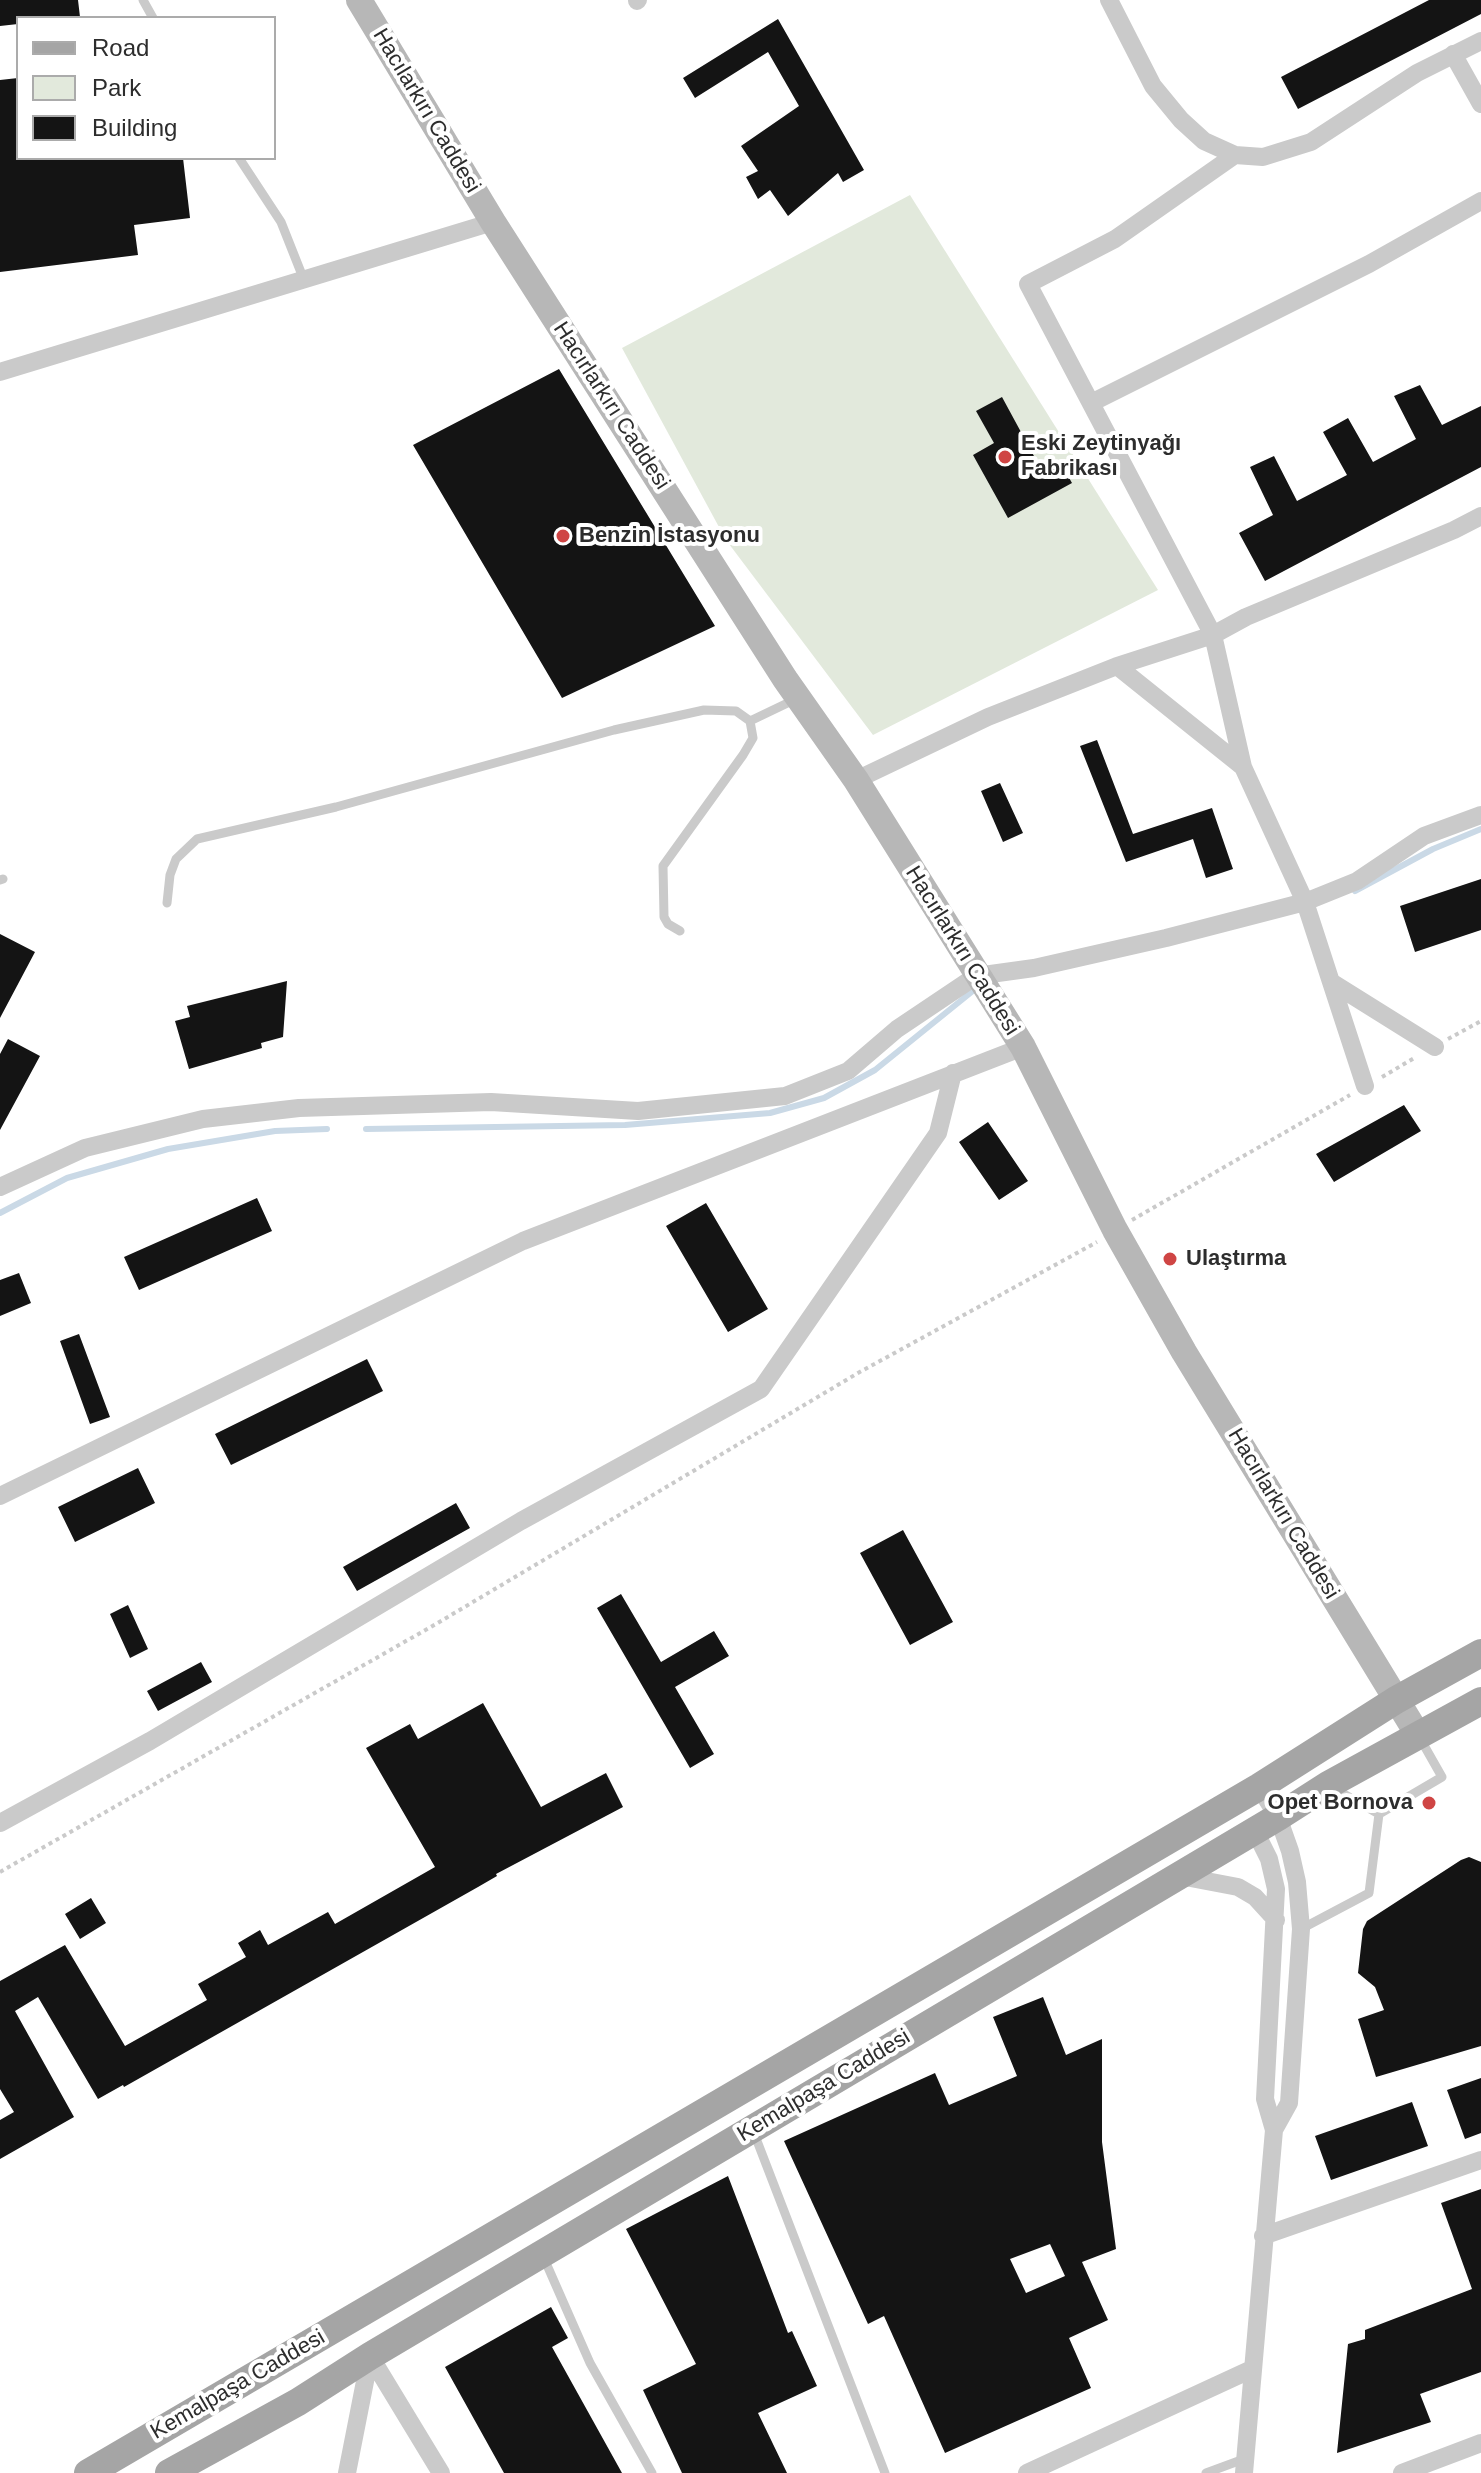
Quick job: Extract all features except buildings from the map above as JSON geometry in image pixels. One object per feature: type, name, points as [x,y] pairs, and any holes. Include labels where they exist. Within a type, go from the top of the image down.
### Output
[{"type":"main road","points":[[1396,1700],[1481,1653]]},
{"type":"main road","name":"Kemalpaşa Caddesi","points":[[88,2473],[1248,1793],[1396,1700]]},
{"type":"main road","name":"Kemalpaşa Caddesi","points":[[169,2473],[298,2402],[370,2356],[1328,1785],[1481,1701]]},
{"type":"main road","points":[[1248,1793],[1266,1824]]},
{"type":"street","name":"Hacılarkırı Caddesi","points":[[359,0],[493,222]]},
{"type":"street","points":[[1109,0],[1153,86],[1181,120],[1204,141],[1235,155],[1263,157],[1311,142],[1417,73],[1481,41]]},
{"type":"street","points":[[1453,54],[1481,104]]},
{"type":"street","points":[[1235,155],[1115,239],[1028,284],[1213,635],[1243,767],[1305,902],[1365,1086]]},
{"type":"street","points":[[1091,403],[1369,264],[1481,201]]},
{"type":"street","points":[[0,372],[493,222]]},
{"type":"street","name":"Hacırlarkırı Caddesi","points":[[493,222],[799,698],[856,780],[1023,1047],[1115,1230],[1184,1352],[1418,1735]]},
{"type":"street","points":[[856,780],[988,717],[1117,666],[1213,635],[1246,617],[1481,516]]},
{"type":"street","points":[[1117,666],[1243,767]]},
{"type":"street","points":[[0,1187],[85,1148],[203,1119],[299,1108],[406,1102],[491,1102],[638,1111],[785,1096],[848,1071],[897,1029],[976,976],[1063,962],[1305,902],[1357,881],[1424,836],[1481,815]]},
{"type":"street","points":[[1331,982],[1435,1047]]},
{"type":"street","points":[[0,1496],[523,1241],[1023,1047]]},
{"type":"street","points":[[0,1823],[150,1741],[521,1521],[761,1389],[938,1133],[953,1073]]},
{"type":"street","points":[[1245,2466],[1274,2130],[1265,2099],[1276,1889],[1266,1824]]},
{"type":"street","points":[[1266,1824],[1297,1882],[1301,1929],[1289,2103],[1274,2130]]},
{"type":"street","points":[[1177,1875],[1238,1887],[1255,1897],[1276,1920]]},
{"type":"street","points":[[1263,2236],[1481,2160]]},
{"type":"street","points":[[347,2473],[370,2356]]},
{"type":"street","points":[[370,2356],[441,2473]]},
{"type":"street","points":[[1027,2473],[1252,2369]]},
{"type":"street","points":[[1402,2473],[1481,2443]]},
{"type":"lane","points":[[240,160],[281,222],[304,280]]},
{"type":"lane","points":[[750,721],[799,698]]},
{"type":"lane","points":[[167,903],[170,875],[176,859],[197,839],[336,807],[614,730],[704,710],[736,711],[750,721],[753,738],[663,866],[664,917],[668,924],[680,931]]},
{"type":"lane","points":[[1379,1814],[1442,1777],[1418,1735]]},
{"type":"lane","points":[[1328,1785],[1379,1814]]},
{"type":"lane","points":[[1301,1929],[1369,1893],[1379,1814]]},
{"type":"lane","points":[[753,2128],[885,2473]]},
{"type":"lane","points":[[542,2253],[590,2363],[652,2473]]},
{"type":"lane","points":[[1206,2473],[1245,2466]]},
{"type":"path","points":[[0,1872],[436,1624],[858,1373],[1079,1253],[1481,1021]]},
{"type":"green space","points":[[910,195],[1158,590],[873,735],[726,540],[622,348]]},
{"type":"waterway","points":[[1355,891],[1433,849],[1481,829]]},
{"type":"waterway","points":[[366,1129],[625,1125],[770,1113],[824,1098],[875,1070],[974,990]]},
{"type":"waterway","points":[[0,1213],[67,1178],[168,1149],[275,1131],[327,1129]]},
{"type":"place","name":"Eski Zeytinyağı Fabrikası","points":[[1005,457]]},
{"type":"place","name":"Benzin İstasyonu","points":[[563,536]]},
{"type":"place","name":"Ulaştırma","points":[[1170,1259]]},
{"type":"place","name":"Opet Bornova","points":[[1429,1803]]}]
